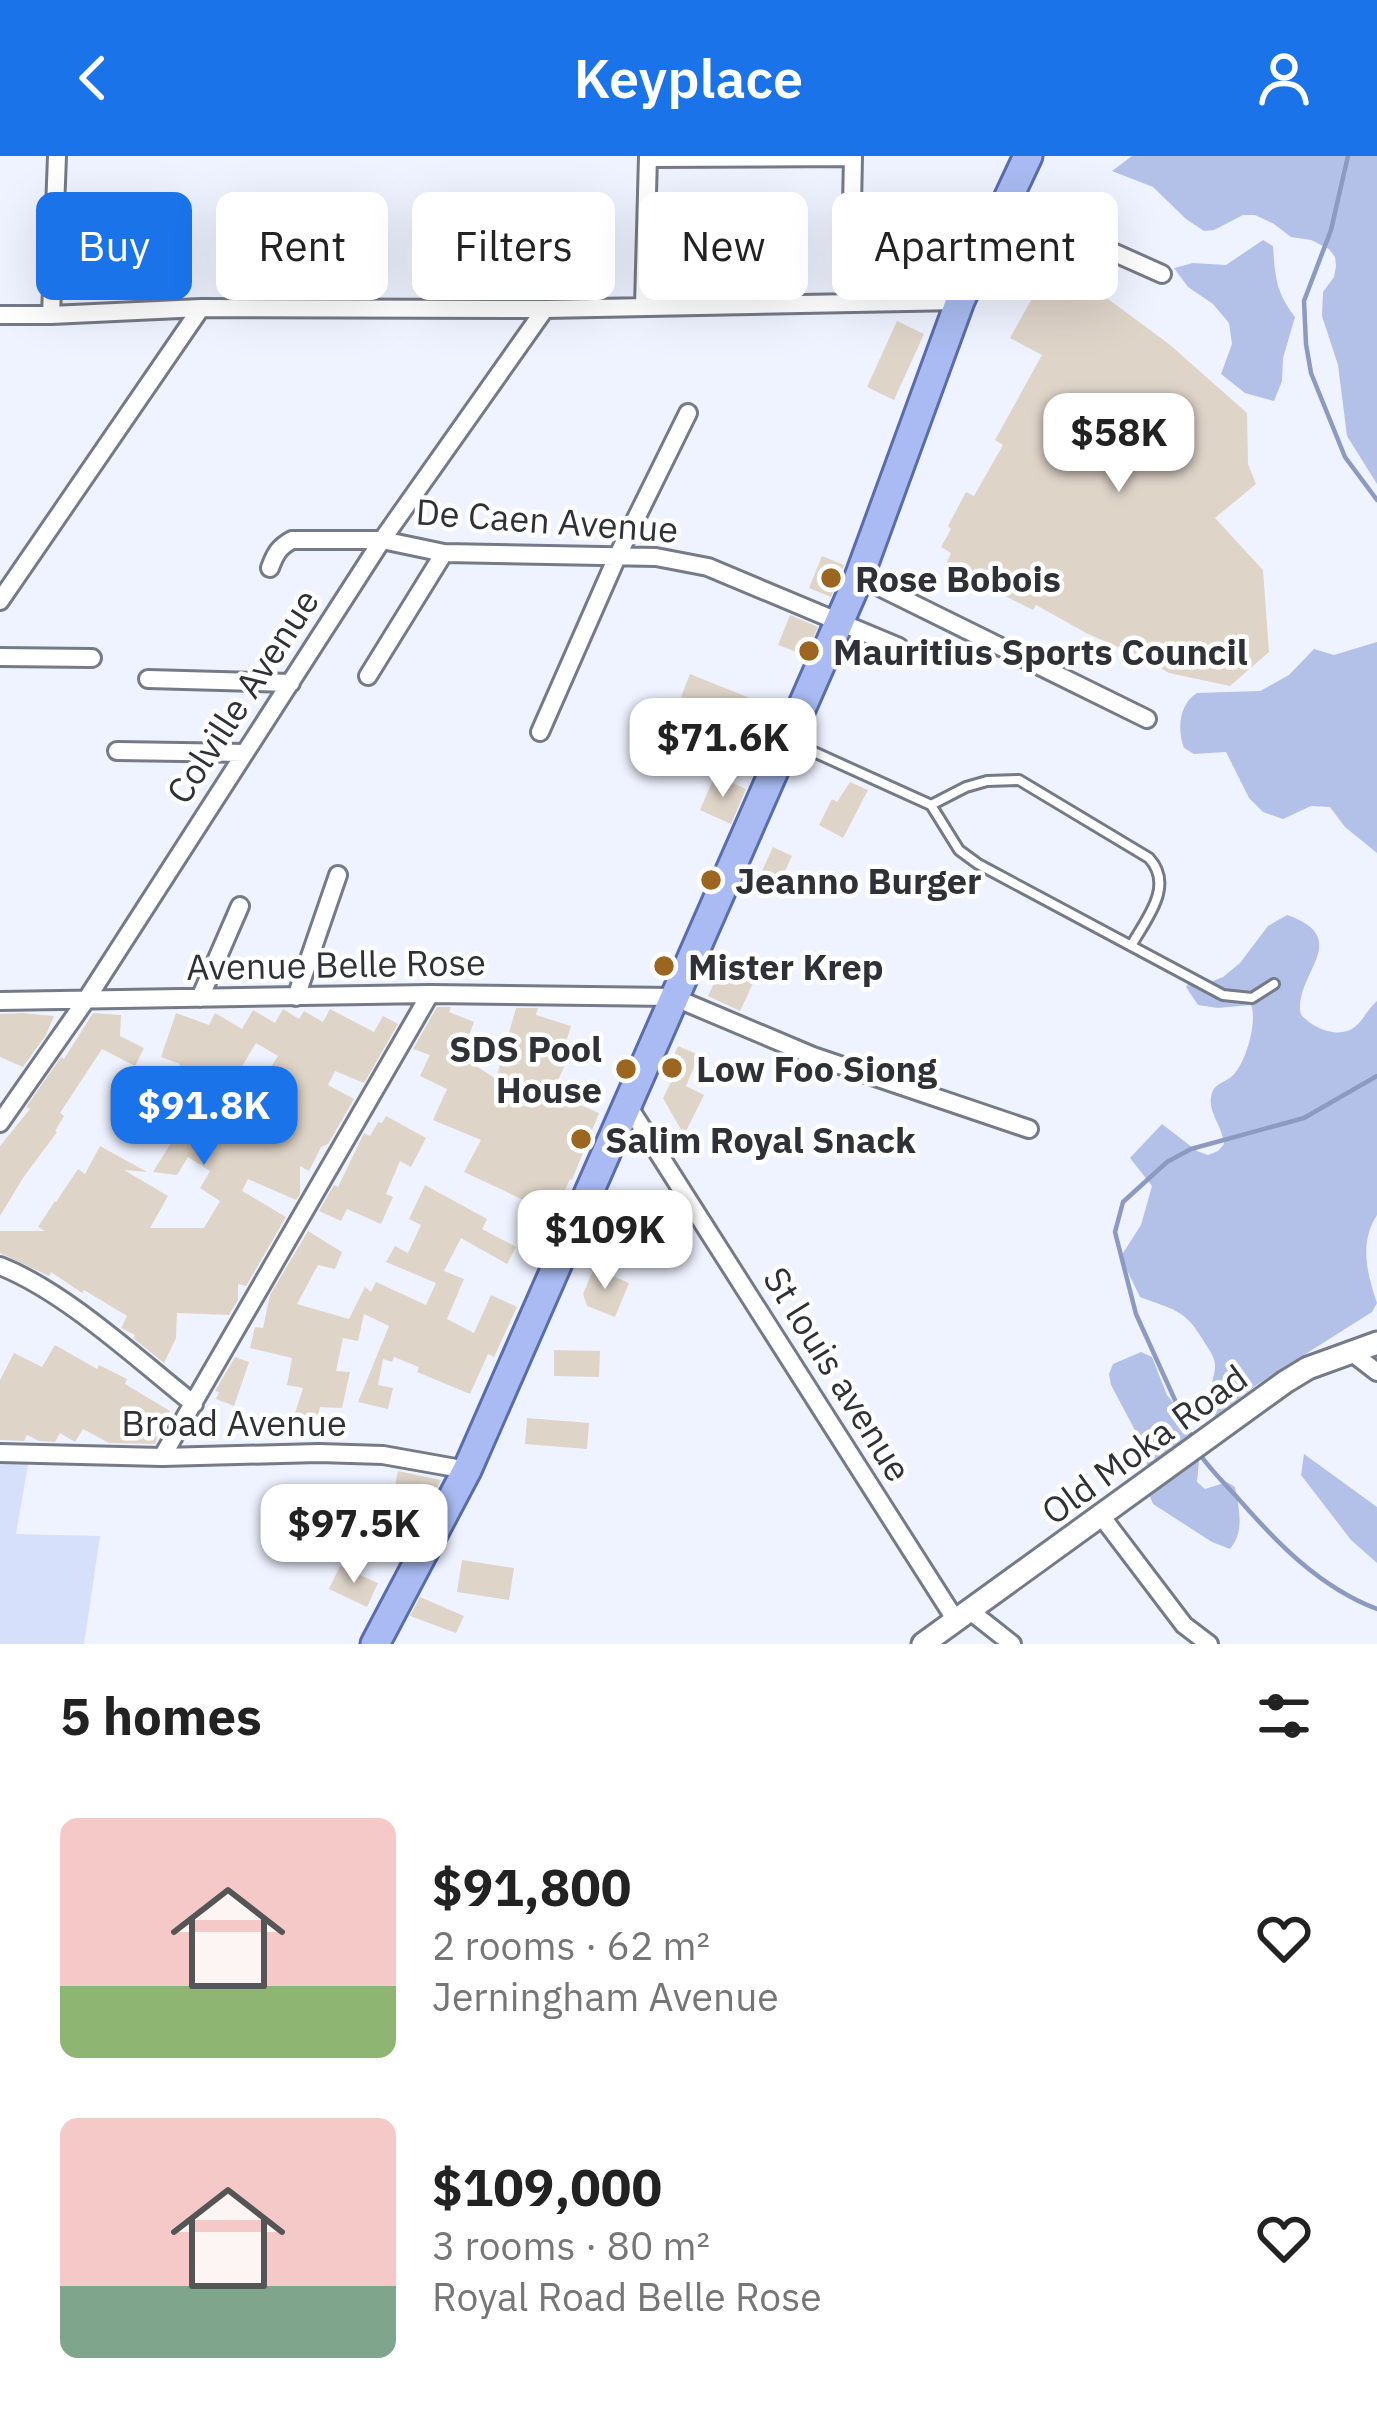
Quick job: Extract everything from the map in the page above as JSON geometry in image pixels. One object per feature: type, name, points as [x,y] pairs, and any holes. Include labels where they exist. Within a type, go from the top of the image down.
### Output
[{"type":"main road","points":[[1011,192],[1028,156]]},
{"type":"main road","points":[[375,1644],[467,1470],[859,578],[960,301]]},
{"type":"street","points":[[51,315],[57,156]]},
{"type":"street","points":[[644,306],[648,157],[853,157],[850,303]]},
{"type":"street","points":[[1118,254],[1162,274]]},
{"type":"street","points":[[0,315],[201,308],[545,309],[960,301]]},
{"type":"street","points":[[0,601],[201,308]]},
{"type":"street","name":"Colville Avenue","points":[[0,1123],[86,1000],[382,540],[545,309]]},
{"type":"street","points":[[540,732],[688,412]]},
{"type":"street","name":"De Caen Avenue","points":[[270,568],[282,545],[292,540],[382,540],[444,553],[656,557],[708,567],[899,647]]},
{"type":"street","points":[[368,676],[444,553]]},
{"type":"street","points":[[0,572],[20,572]]},
{"type":"street","points":[[859,578],[1147,719]]},
{"type":"street","points":[[0,657],[92,658]]},
{"type":"street","points":[[148,679],[291,682]]},
{"type":"street","points":[[117,751],[245,753]]},
{"type":"street","points":[[296,997],[338,875]]},
{"type":"street","points":[[200,998],[240,906]]},
{"type":"street","points":[[162,1457],[430,994]]},
{"type":"street","name":"Avenue Belle Rose","points":[[0,1001],[430,994],[673,997]]},
{"type":"street","points":[[673,997],[813,1056],[1028,1130]]},
{"type":"street","name":"St louis avenue","points":[[626,1103],[962,1615],[1012,1644]]},
{"type":"street","points":[[0,1266],[54,1294],[194,1404]]},
{"type":"street","name":"Old Moka Road","points":[[922,1644],[1285,1382],[1308,1367],[1377,1343]]},
{"type":"street","points":[[1351,1352],[1377,1372]]},
{"type":"street","name":"Broad Avenue","points":[[0,1453],[361,1454],[467,1470]]},
{"type":"street","points":[[1102,1516],[1184,1625],[1209,1644]]},
{"type":"lane","points":[[787,740],[932,805],[959,850],[978,864],[1223,995],[1252,998],[1274,984]]},
{"type":"lane","points":[[932,805],[987,781],[1019,780],[1149,858],[1162,883],[1130,946]]},
{"type":"shaded area","points":[[1132,156],[1377,156],[1377,484],[1347,436],[1338,365],[1322,316],[1323,292],[1334,277],[1335,257],[1329,249],[1291,237],[1255,215],[1204,231],[1153,187],[1112,171]]},
{"type":"shaded area","points":[[1263,240],[1273,246],[1278,284],[1295,317],[1274,401],[1245,393],[1221,374],[1232,344],[1229,323],[1174,268],[1193,263],[1226,265]]},
{"type":"shaded area","points":[[1377,642],[1377,853],[1345,827],[1330,807],[1311,806],[1283,819],[1263,812],[1249,798],[1226,752],[1194,754],[1184,748],[1181,718],[1197,693],[1260,691],[1289,675],[1314,649],[1334,655]]},
{"type":"shaded area","points":[[1287,915],[1316,933],[1319,944],[1302,993],[1303,1017],[1321,1029],[1341,1032],[1354,1028],[1377,1001],[1377,1215],[1366,1247],[1377,1303],[1372,1312],[1215,1416],[1210,1397],[1215,1364],[1209,1350],[1183,1316],[1140,1297],[1123,1262],[1123,1253],[1141,1225],[1152,1186],[1130,1158],[1162,1124],[1208,1155],[1224,1144],[1211,1097],[1245,1054],[1253,1013],[1251,1005],[1198,1005],[1186,987],[1191,979],[1223,977],[1268,926]]},
{"type":"shaded area","points":[[1141,1352],[1152,1357],[1167,1395],[1188,1421],[1199,1461],[1197,1482],[1205,1489],[1227,1482],[1235,1487],[1239,1527],[1230,1549],[1153,1504],[1146,1451],[1109,1374],[1113,1364]]},
{"type":"shaded area","points":[[1304,1454],[1377,1507],[1377,1563],[1351,1540],[1301,1475]]},
{"type":"shaded area","points":[[0,1459],[29,1459],[16,1534],[100,1536],[84,1644],[0,1644]]},
{"type":"building","points":[[1031,300],[1110,300],[1169,344],[1247,413],[1248,464],[1256,484],[1215,518],[1263,570],[1269,652],[1230,686],[1169,673],[1036,605],[1033,610],[945,566],[951,553],[941,547],[951,529],[948,526],[966,492],[974,496],[1003,445],[995,440],[1042,355],[1010,338]]},
{"type":"building","points":[[897,321],[924,334],[894,400],[867,387]]},
{"type":"building","name":"Rose Bobois","points":[[822,556],[844,565],[831,597],[809,588]]},
{"type":"building","points":[[790,615],[818,627],[805,655],[778,645]]},
{"type":"building","points":[[690,674],[767,705],[758,728],[681,697]]},
{"type":"building","points":[[715,775],[746,789],[731,824],[700,810]]},
{"type":"building","points":[[850,782],[868,790],[843,838],[819,825],[832,799],[837,802]]},
{"type":"building","points":[[773,847],[792,856],[774,895],[755,886]]},
{"type":"building","points":[[726,958],[758,973],[740,1011],[708,996]]},
{"type":"building","points":[[437,1007],[451,1007],[449,1012],[474,1022],[461,1056],[496,1079],[516,1008],[538,1008],[536,1015],[571,1026],[560,1062],[565,1065],[552,1093],[599,1113],[554,1214],[559,1216],[551,1233],[542,1230],[540,1234],[520,1225],[530,1203],[464,1172],[481,1140],[433,1120],[447,1089],[420,1076],[430,1055],[413,1049]]},
{"type":"building","points":[[283,1009],[299,1019],[304,1011],[323,1022],[330,1009],[374,1032],[383,1016],[398,1024],[364,1083],[335,1071],[328,1085],[354,1099],[309,1171],[300,1166],[296,1200],[248,1179],[242,1191],[286,1217],[246,1286],[238,1284],[238,1300],[229,1315],[177,1313],[176,1338],[164,1363],[121,1328],[127,1316],[51,1272],[49,1276],[0,1253],[0,1231],[45,1231],[38,1227],[78,1169],[85,1174],[100,1146],[147,1172],[124,1170],[168,1196],[150,1228],[204,1228],[220,1201],[200,1188],[210,1171],[188,1157],[177,1175],[153,1172],[174,1138],[119,1114],[126,1098],[132,1101],[142,1077],[168,1087],[180,1064],[161,1057],[176,1013],[209,1025],[215,1013],[242,1029],[253,1010],[275,1023]],"holes":[[[256,1043],[278,1056],[254,1094],[233,1081]]]},
{"type":"building","points":[[93,1013],[121,1015],[120,1036],[144,1048],[135,1066],[102,1049],[60,1113],[64,1116],[57,1132],[0,1216],[0,1146]]},
{"type":"building","points":[[0,1014],[54,1016],[23,1067],[0,1057]]},
{"type":"building","points":[[678,1046],[699,1055],[686,1086],[704,1095],[684,1135],[663,1098],[675,1074],[667,1070]]},
{"type":"building","points":[[386,1116],[426,1138],[411,1167],[400,1161],[386,1194],[393,1197],[381,1224],[347,1209],[341,1221],[319,1211],[334,1185],[338,1187],[364,1133],[370,1136]]},
{"type":"building","points":[[425,1185],[487,1219],[482,1229],[516,1247],[507,1264],[461,1238],[444,1271],[464,1279],[447,1319],[474,1333],[491,1295],[517,1307],[494,1357],[488,1354],[470,1394],[417,1372],[419,1367],[394,1357],[392,1362],[383,1359],[378,1385],[393,1388],[388,1409],[358,1402],[389,1326],[364,1314],[358,1341],[343,1338],[336,1371],[350,1372],[342,1408],[320,1407],[317,1419],[295,1413],[303,1388],[287,1385],[292,1358],[250,1348],[255,1327],[263,1328],[270,1295],[308,1231],[342,1252],[335,1269],[318,1265],[297,1304],[349,1319],[365,1287],[371,1292],[376,1282],[426,1305],[436,1283],[386,1262],[395,1246],[408,1253],[421,1225],[409,1219]]},
{"type":"building","points":[[594,1268],[629,1283],[615,1317],[587,1306],[583,1294]]},
{"type":"building","points":[[55,1345],[97,1369],[99,1365],[127,1379],[125,1384],[170,1411],[155,1444],[109,1443],[83,1429],[75,1442],[60,1433],[55,1442],[27,1435],[24,1441],[0,1440],[0,1380],[14,1353],[42,1367]]},
{"type":"building","points":[[554,1350],[600,1351],[599,1377],[554,1376]]},
{"type":"building","points":[[235,1357],[249,1362],[234,1406],[216,1399],[219,1392],[215,1391]]},
{"type":"building","points":[[527,1418],[589,1423],[587,1449],[525,1444]]},
{"type":"building","points":[[398,1471],[441,1480],[424,1513],[391,1506]]},
{"type":"building","points":[[462,1560],[514,1568],[509,1600],[457,1592]]},
{"type":"building","points":[[340,1566],[378,1583],[367,1607],[329,1589]]},
{"type":"building","points":[[420,1597],[464,1616],[456,1633],[410,1616]]},
{"type":"waterway","points":[[1348,156],[1331,230],[1304,301],[1306,344],[1311,373],[1345,457],[1377,500]]},
{"type":"waterway","points":[[1194,1442],[1136,1314],[1115,1232],[1123,1202],[1167,1162],[1191,1149],[1304,1118],[1377,1076]]},
{"type":"waterway","points":[[1199,1453],[1300,1562],[1336,1589],[1377,1609]]},
{"type":"place","name":"Rose Bobois","points":[[831,578]]},
{"type":"place","name":"Mauritius Sports Council","points":[[809,651]]},
{"type":"place","name":"Jeanno Burger","points":[[711,880]]},
{"type":"place","name":"Mister Krep","points":[[664,966]]},
{"type":"place","name":"Low Foo Siong","points":[[672,1068]]},
{"type":"place","name":"SDS Pool House","points":[[626,1069]]},
{"type":"place","name":"Salim Royal Snack","points":[[581,1139]]}]
